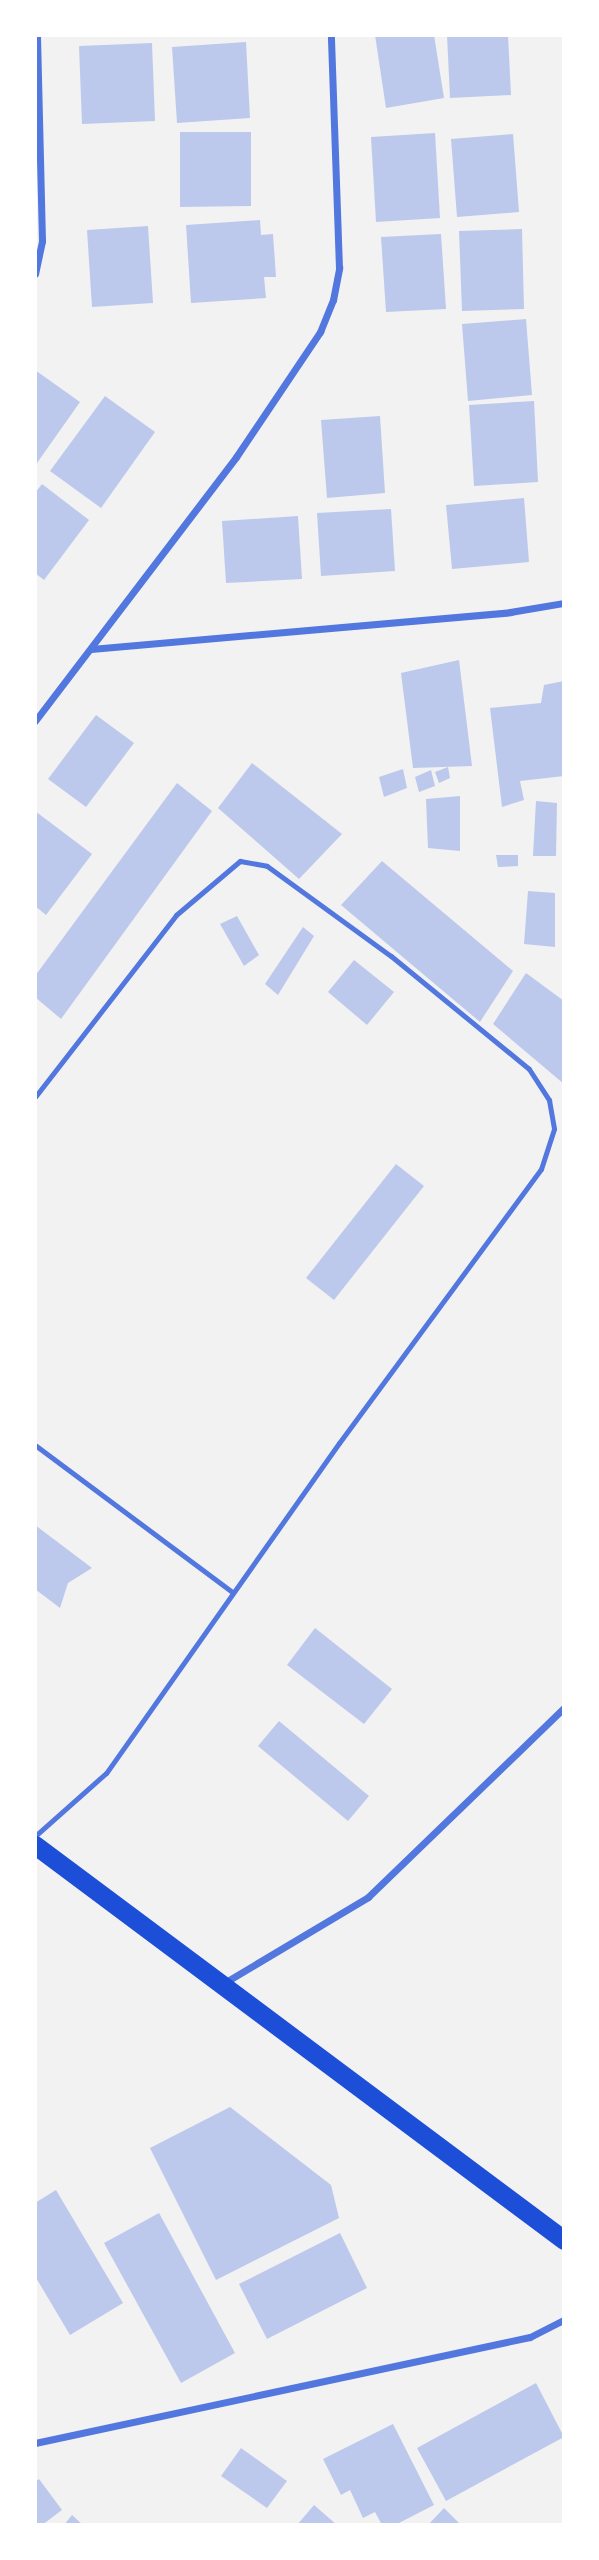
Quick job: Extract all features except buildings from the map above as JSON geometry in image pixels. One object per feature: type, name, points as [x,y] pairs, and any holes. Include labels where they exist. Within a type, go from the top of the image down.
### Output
[{"type":"highway","points":[[35,1845],[564,2240]]},
{"type":"street","points":[[35,274],[42,241],[37,35]]},
{"type":"street","points":[[35,721],[236,457],[320,332],[333,300],[339,268],[339,205],[331,35]]},
{"type":"street","points":[[91,649],[510,612],[564,603]]},
{"type":"street","points":[[223,1983],[368,1896],[564,1708]]},
{"type":"street","points":[[35,2443],[530,2337],[564,2319]]},
{"type":"lane","points":[[35,1097],[176,915],[240,861],[267,866],[391,956],[529,1069],[548,1100],[554,1129],[541,1169],[232,1592],[106,1773],[35,1836]]},
{"type":"lane","points":[[35,1446],[232,1592]]}]
